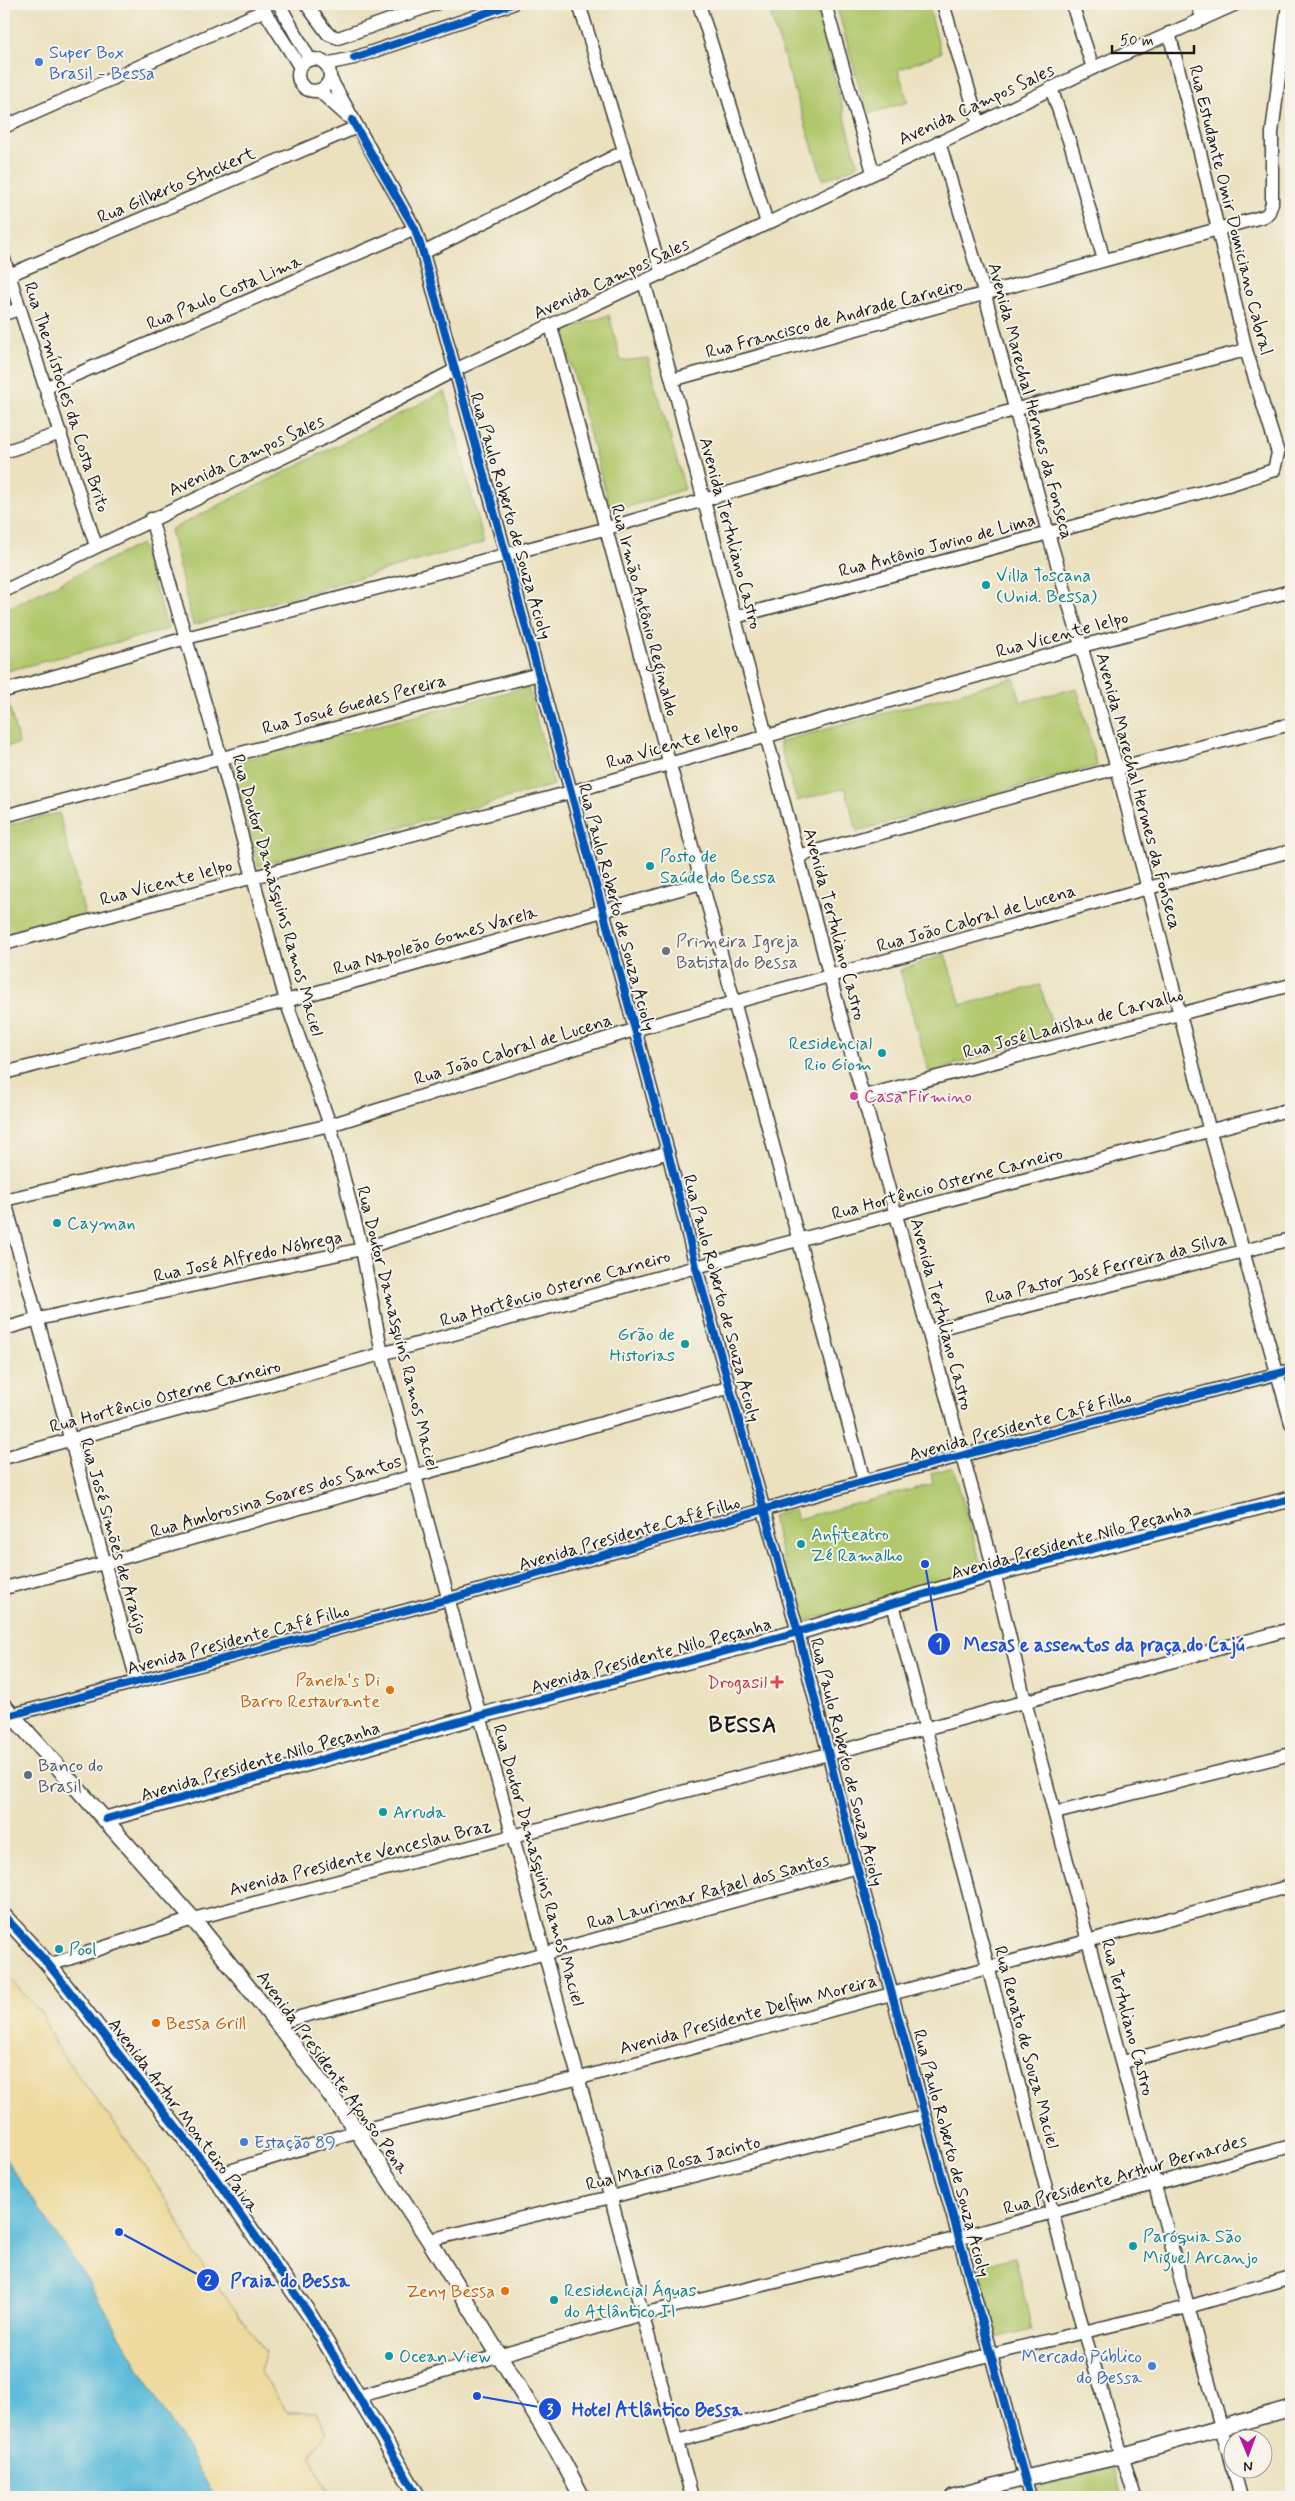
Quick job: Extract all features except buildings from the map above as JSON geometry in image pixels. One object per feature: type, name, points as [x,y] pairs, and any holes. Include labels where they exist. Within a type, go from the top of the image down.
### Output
[{"type":"main road","name":"Avenida Presidente Nilo Peçanha","points":[[106,1820],[479,1716],[798,1632],[993,1574],[1291,1500]]},
{"type":"main road","name":"Avenida Presidente Afonso Pena","points":[[6,1713],[106,1820],[193,1919],[277,2023],[357,2131],[429,2240],[558,2452],[582,2497]]},
{"type":"main road","name":"Avenida Artur Monteiro Paiva","points":[[4,1916],[49,1965],[214,2176],[309,2314],[360,2396],[418,2497]]},
{"type":"main road","points":[[954,2497],[1025,2478],[1121,2456],[1291,2408]]},
{"type":"street","points":[[279,4],[305,63]]},
{"type":"street","points":[[306,4],[332,37],[338,38],[435,4]]},
{"type":"street","points":[[328,72],[354,58],[512,4]]},
{"type":"street","points":[[579,4],[662,274]]},
{"type":"street","points":[[699,4],[767,223]]},
{"type":"street","points":[[825,4],[873,172]]},
{"type":"street","points":[[944,4],[979,124]]},
{"type":"street","points":[[1072,4],[1093,68]]},
{"type":"street","points":[[1197,4],[1202,19]]},
{"type":"street","name":"Avenida Campos Sales","points":[[4,591],[332,434],[455,370],[662,274],[873,172],[979,124],[1093,68],[1236,4]]},
{"type":"street","name":"Rua Francisco de Andrade Carneiro","points":[[672,380],[986,295],[1104,260],[1265,216],[1269,212],[1272,203],[1272,133],[1288,4]]},
{"type":"street","points":[[4,127],[263,7],[305,63]]},
{"type":"street","name":"Rua Estudante Omir Domiciano Cabral","points":[[1169,33],[1246,350],[1278,453],[1274,470],[1263,474]]},
{"type":"street","points":[[316,59],[328,72],[325,87],[319,90],[307,90],[302,86],[297,74],[305,63],[316,59]]},
{"type":"street","name":"Rua Paulo Roberto de Souza Acioly","points":[[328,72],[414,229],[423,253],[507,554],[668,1152],[696,1267],[766,1510],[857,1867],[1030,2497]]},
{"type":"street","points":[[1051,88],[1072,149],[1104,260]]},
{"type":"street","points":[[319,90],[355,124]]},
{"type":"street","name":"Rua Gilberto Stuckert","points":[[9,275],[355,124]]},
{"type":"street","name":"Avenida Marechal Hermes da Fonseca","points":[[940,142],[986,295],[1048,533],[1117,768],[1178,1013],[1291,1423]]},
{"type":"street","points":[[423,253],[623,152]]},
{"type":"street","name":"Rua Paulo Costa Lima","points":[[47,387],[414,229]]},
{"type":"street","name":"Rua Themístocles da Costa Brito","points":[[4,259],[19,309],[47,387],[96,546]]},
{"type":"street","name":"Avenida Tertuliano Castro","points":[[644,282],[672,380],[830,977],[929,1331],[993,1574]]},
{"type":"street","points":[[4,314],[19,309]]},
{"type":"street","name":"Rua Irmão Antônio Reginaldo","points":[[551,326],[604,529],[701,883],[736,1003],[798,1241],[864,1481]]},
{"type":"street","points":[[4,691],[186,638],[604,529],[1017,410],[1246,350]]},
{"type":"street","points":[[4,452],[61,432]]},
{"type":"street","name":"Rua Antônio Jovino de Lima","points":[[735,617],[1263,474]]},
{"type":"street","name":"Rua Doutor Damasquins Ramos Maciel","points":[[151,519],[221,758],[286,1001],[330,1125],[362,1249],[382,1354],[479,1716],[580,2078],[692,2497]]},
{"type":"street","name":"Rua Vicente Ielpo","points":[[4,944],[571,792],[1082,646],[1291,591]]},
{"type":"street","name":"Rua Josué Guedes Pereira","points":[[4,816],[539,674]]},
{"type":"street","points":[[798,856],[1117,768],[1291,724]]},
{"type":"street","name":"Rua João Cabral de Lucena","points":[[4,1199],[330,1125],[634,1030],[1148,888],[1291,851]]},
{"type":"street","name":"Rua Napoleão Gomes Varela","points":[[4,1073],[286,1001],[701,883]]},
{"type":"street","name":"Rua José Ladislau de Carvalho","points":[[864,1096],[1291,985]]},
{"type":"street","name":"Rua Hortêncio Osterne Carneiro","points":[[4,1458],[696,1267],[1291,1109]]},
{"type":"street","name":"Rua José Alfredo Nóbrega","points":[[4,1329],[38,1319],[362,1249],[668,1152]]},
{"type":"street","name":"Rua José Simões de Araújo","points":[[4,1199],[137,1681]]},
{"type":"street","name":"Rua Pastor José Ferreira da Silva","points":[[929,1331],[1291,1239]]},
{"type":"street","name":"Avenida Presidente Café Filho","points":[[6,1713],[137,1681],[449,1599],[864,1481],[1291,1370]]},
{"type":"street","name":"Rua Ambrosina Soares dos Santos","points":[[4,1588],[104,1563],[731,1387]]},
{"type":"street","name":"Rua Tertuliano Castro","points":[[993,1574],[1088,1941],[1123,2062],[1154,2184],[1222,2431]]},
{"type":"street","name":"Rua Renato de Souza Maciel","points":[[893,1604],[928,1728],[987,1968],[1055,2213],[1084,2334],[1135,2497]]},
{"type":"street","name":"Avenida Presidente Venceslau Braz","points":[[49,1965],[193,1919],[928,1728],[1291,1629]]},
{"type":"street","points":[[1055,1813],[1291,1754]]},
{"type":"street","name":"Rua Laurimar Rafael dos Santos","points":[[277,2023],[546,1953],[857,1867]]},
{"type":"street","name":"Avenida Presidente Delfim Moreira","points":[[214,2176],[357,2131],[580,2078],[1291,1886]]},
{"type":"street","points":[[1123,2062],[1291,2017]]},
{"type":"street","name":"Rua Maria Rosa Jacinto","points":[[429,2240],[611,2197],[925,2116]]},
{"type":"street","name":"Rua Presidente Arthur Bernardes","points":[[360,2396],[642,2314],[1055,2213],[1291,2146]]},
{"type":"street","points":[[678,2441],[992,2354],[1084,2334],[1188,2307],[1291,2277]]},
{"type":"street","name":"Rua Tertuliano Castro","points":[[1236,2478],[1241,2497]]},
{"type":"green space","points":[[767,4],[815,4],[858,166],[823,180]]},
{"type":"green space","points":[[836,4],[928,4],[941,53],[898,70],[908,102],[867,114]]},
{"type":"green space","points":[[4,281],[12,306],[4,308]]},
{"type":"green space","points":[[609,315],[621,361],[648,358],[685,489],[611,512],[562,331]]},
{"type":"green space","points":[[445,391],[484,542],[193,625],[170,530]]},
{"type":"green space","points":[[141,544],[168,629],[7,671],[4,659],[4,610]]},
{"type":"green space","points":[[1014,678],[1021,702],[1077,688],[1097,766],[857,831],[845,788],[797,801],[779,742]]},
{"type":"green space","points":[[528,687],[554,785],[258,866],[232,763]]},
{"type":"green space","points":[[8,701],[19,744],[4,747],[4,702]]},
{"type":"green space","points":[[59,813],[85,915],[4,935],[4,826]]},
{"type":"green space","points":[[945,954],[961,1005],[1040,985],[1054,1032],[929,1073],[900,970]]},
{"type":"green space","points":[[953,1467],[983,1571],[799,1623],[772,1516],[794,1510],[797,1519],[933,1484],[931,1473]]},
{"type":"green space","points":[[1015,2257],[1032,2329],[996,2338],[977,2266]]},
{"type":"green space","points":[[1113,2466],[1123,2497],[1039,2497],[1036,2488]]},
{"type":"sand","points":[[4,1973],[42,2014],[56,2046],[128,2142],[172,2209],[194,2254],[266,2352],[260,2371],[287,2412],[316,2412],[327,2432],[310,2457],[330,2497],[215,2497],[89,2284],[4,2157]]},
{"type":"water","points":[[4,2157],[86,2278],[215,2497],[4,2497]]},
{"type":"cycle path","points":[[354,58],[512,4]]},
{"type":"cycle path","points":[[352,120],[415,229],[423,253],[668,1152],[696,1267],[798,1632],[857,1867],[1030,2497]]},
{"type":"cycle path","points":[[4,1717],[449,1599],[864,1481],[1291,1370]]},
{"type":"cycle path","points":[[106,1819],[479,1716],[798,1632],[993,1574],[1291,1499]]},
{"type":"cycle path","points":[[4,1916],[49,1965],[214,2176],[309,2314],[418,2497]]},
{"type":"place","name":"Super Box Brasil - Bessa","points":[[39,62]]},
{"type":"place","name":"Villa Toscana (Unid. Bessa)","points":[[986,585]]},
{"type":"place","name":"Posto de Saúde do Bessa","points":[[650,866]]},
{"type":"place","name":"Primeira Igreja Batista do Bessa","points":[[666,951]]},
{"type":"place","name":"Residencial Rio Giom","points":[[882,1053]]},
{"type":"place","name":"Casa Firmino","points":[[854,1096]]},
{"type":"place","name":"Cayman","points":[[57,1223]]},
{"type":"place","name":"Grão de Historias","points":[[685,1344]]},
{"type":"place","name":"Anfiteatro Zé Ramalho","points":[[801,1544]]},
{"type":"place","name":"Mesas e assentos da praça do Cajú","points":[[925,1564]]},
{"type":"place","name":"Drogasil","points":[[777,1682]]},
{"type":"place","name":"Panela's Di Barro Restaurante","points":[[390,1690]]},
{"type":"place","name":"Banco do Brasil","points":[[28,1775]]},
{"type":"place","name":"Arruda","points":[[383,1812]]},
{"type":"place","name":"Pool","points":[[59,1949]]},
{"type":"place","name":"Bessa Grill","points":[[156,2023]]},
{"type":"place","name":"Estação 89","points":[[244,2142]]},
{"type":"place","name":"Praia do Bessa","points":[[119,2232]]},
{"type":"place","name":"Paróquia São Miguel Arcanjo","points":[[1133,2246]]},
{"type":"place","name":"Zeny Bessa","points":[[505,2291]]},
{"type":"place","name":"Residencial Águas do Atlântico II","points":[[554,2300]]},
{"type":"place","name":"Ocean View","points":[[389,2356]]},
{"type":"place","name":"Mercado Público do Bessa","points":[[1152,2366]]},
{"type":"place","name":"Hotel Atlântico Bessa","points":[[477,2396]]},
{"type":"district","name":"BESSA","points":[[743,1724]]}]
